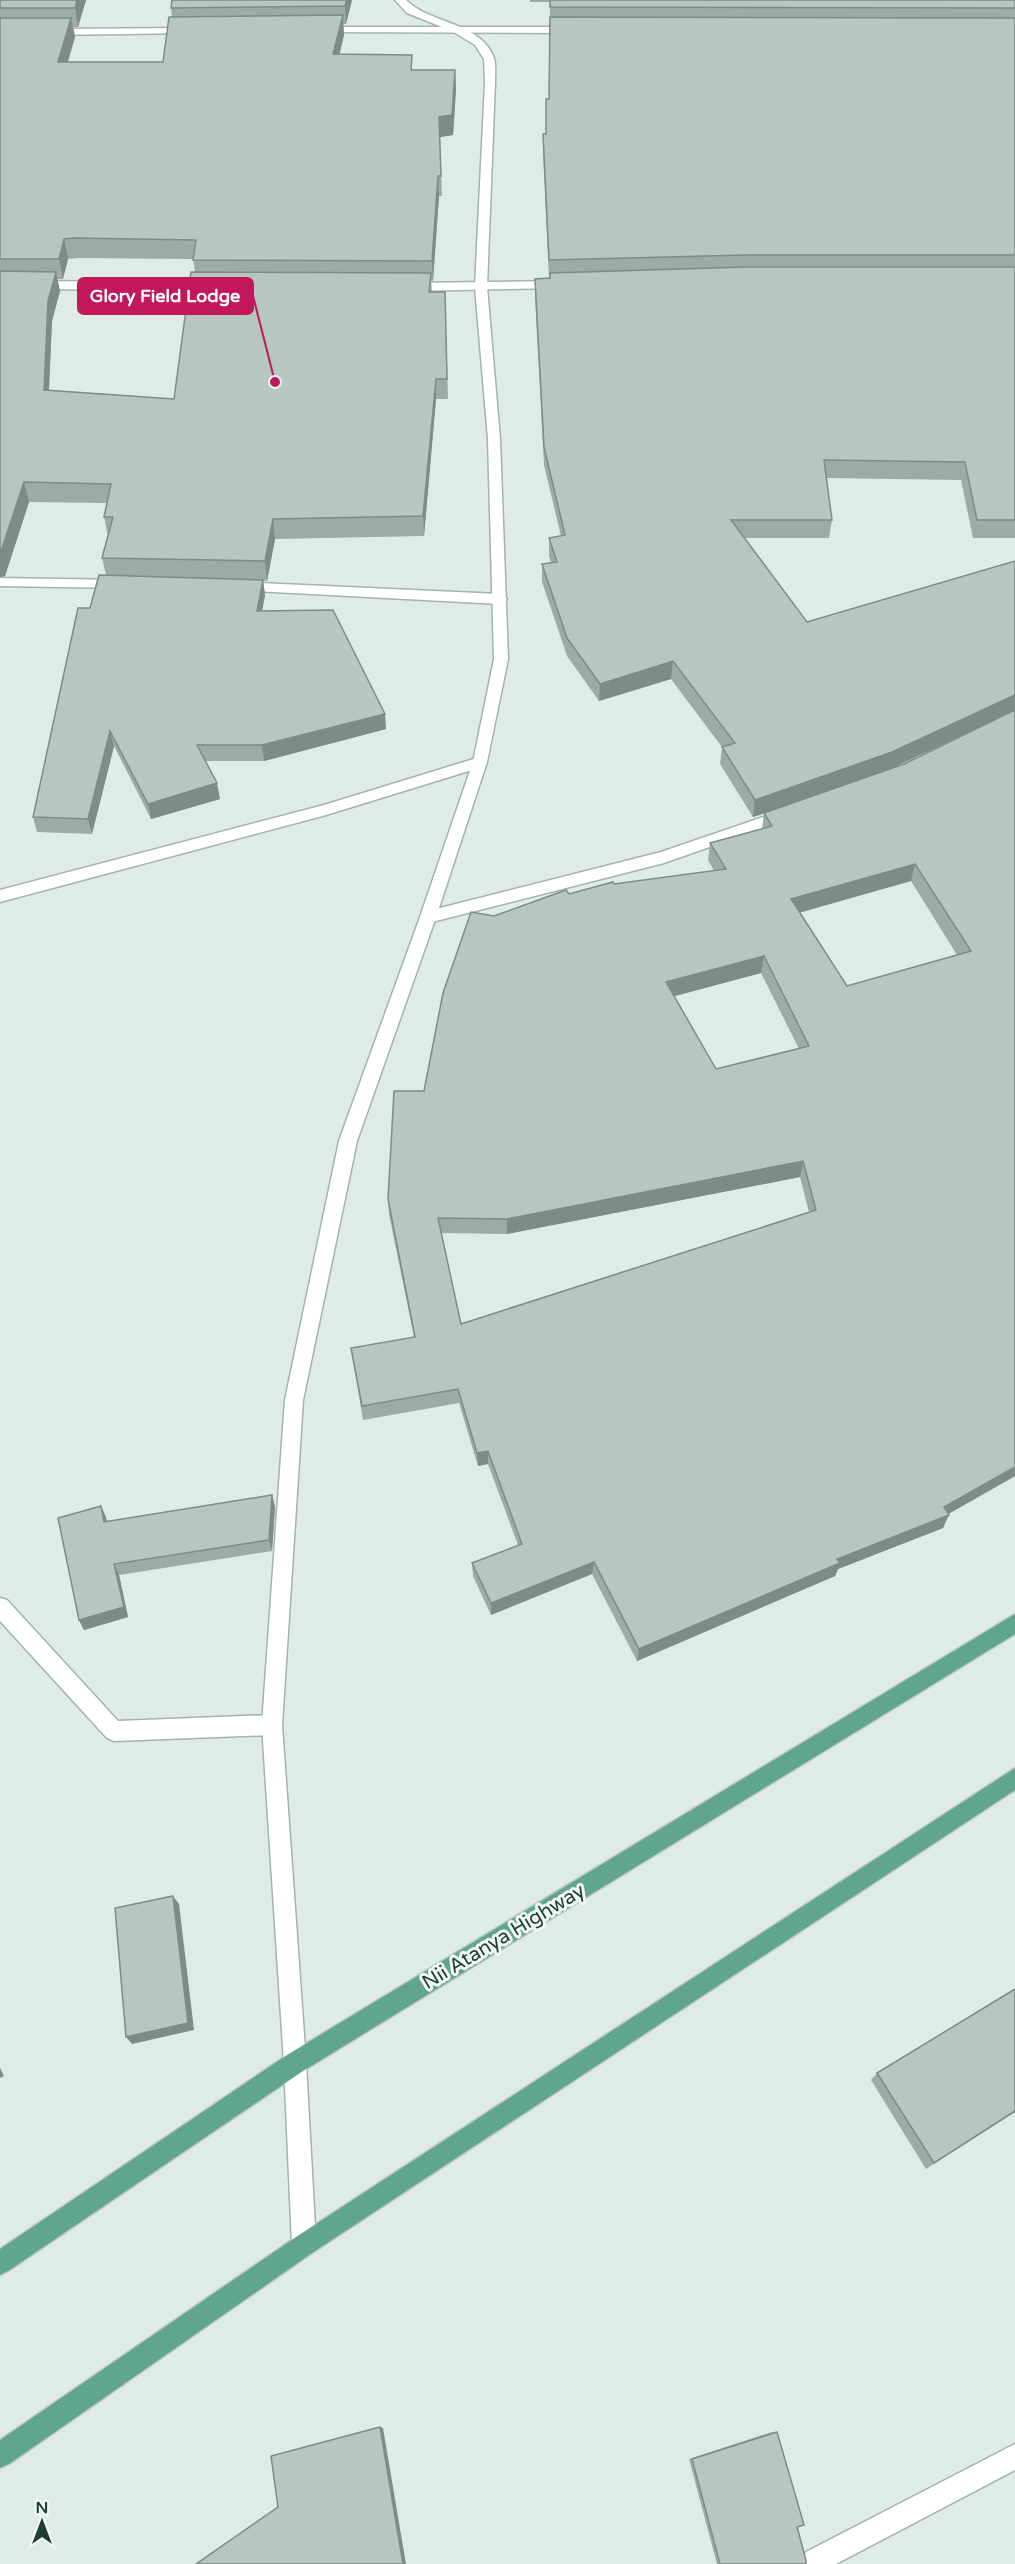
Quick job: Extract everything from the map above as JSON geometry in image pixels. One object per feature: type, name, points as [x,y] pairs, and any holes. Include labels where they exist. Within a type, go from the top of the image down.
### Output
[{"type":"main road","name":"Nii Atanya Highway","points":[[0,2263],[295,2063],[1015,1623]]},
{"type":"main road","points":[[0,2455],[304,2245],[1015,1778]]},
{"type":"street","points":[[304,2245],[295,2063],[272,1725],[294,1400],[348,1141],[428,917],[480,762],[501,658],[494,439],[481,287],[490,82],[489,58],[479,43],[456,29],[411,11],[400,0]]},
{"type":"street","points":[[312,30],[588,30]]},
{"type":"street","points":[[36,32],[204,31]]},
{"type":"street","points":[[399,286],[481,287],[565,284]]},
{"type":"street","points":[[0,285],[223,286]]},
{"type":"street","points":[[0,582],[140,585]]},
{"type":"street","points":[[230,587],[500,599]]},
{"type":"street","points":[[0,896],[326,810],[480,762]]},
{"type":"street","points":[[428,917],[664,857],[795,811]]},
{"type":"street","points":[[0,1606],[114,1731],[272,1725]]},
{"type":"street","points":[[815,2561],[1015,2457]]},
{"type":"building","points":[[0,0],[77,0],[75,8],[0,8]]},
{"type":"building","points":[[172,0],[347,0],[345,6],[171,8]]},
{"type":"building","points":[[550,0],[1015,0],[1015,8],[550,7]]},
{"type":"building","points":[[343,15],[333,54],[412,55],[411,70],[455,70],[452,115],[439,117],[441,176],[438,176],[432,261],[193,260],[196,240],[74,238],[64,239],[59,259],[0,259],[0,18],[71,18],[58,62],[163,62],[169,17]]},
{"type":"building","points":[[550,17],[1015,18],[1015,255],[746,255],[549,260],[543,134],[546,134],[546,99],[549,99]]},
{"type":"building","points":[[746,267],[1015,267],[1015,520],[977,520],[965,462],[824,460],[832,520],[731,520],[807,622],[1015,561],[1015,695],[892,752],[755,800],[722,747],[735,743],[673,661],[600,684],[567,638],[542,564],[557,562],[549,538],[565,535],[544,447],[535,279],[550,278],[550,273]]},
{"type":"building","points":[[0,271],[56,272],[48,301],[44,390],[174,399],[191,272],[431,273],[429,292],[445,292],[447,379],[436,379],[423,516],[273,519],[265,561],[102,558],[113,517],[104,517],[111,484],[24,482],[0,554]]},
{"type":"building","points":[[99,575],[263,580],[257,611],[333,610],[385,714],[262,745],[197,745],[217,783],[148,804],[110,731],[88,819],[33,817],[78,608],[90,608]]},
{"type":"building","points":[[1015,710],[1015,1467],[944,1507],[949,1515],[837,1559],[840,1563],[639,1649],[594,1562],[491,1603],[472,1563],[522,1544],[488,1451],[477,1453],[458,1389],[362,1406],[351,1348],[415,1337],[388,1199],[394,1091],[424,1091],[443,993],[471,912],[494,916],[566,890],[569,894],[613,882],[614,884],[726,869],[710,843],[772,826],[764,813],[904,764]],"holes":[[[915,864],[971,951],[847,986],[791,899]],[[764,956],[809,1046],[716,1069],[666,982]],[[803,1161],[816,1210],[461,1324],[438,1218],[507,1219]]]},
{"type":"building","points":[[272,1495],[269,1540],[114,1564],[124,1607],[79,1620],[58,1518],[101,1506],[104,1522]]},
{"type":"building","points":[[173,1896],[188,2023],[126,2037],[115,1908]]},
{"type":"building","points":[[1015,1989],[1015,2111],[934,2163],[877,2073]]},
{"type":"building","points":[[380,2427],[403,2564],[196,2564],[278,2507],[271,2456]]},
{"type":"building","points":[[777,2432],[804,2525],[797,2527],[806,2564],[720,2564],[692,2459]]},
{"type":"place","name":"Glory Field Lodge","points":[[275,382]]}]
